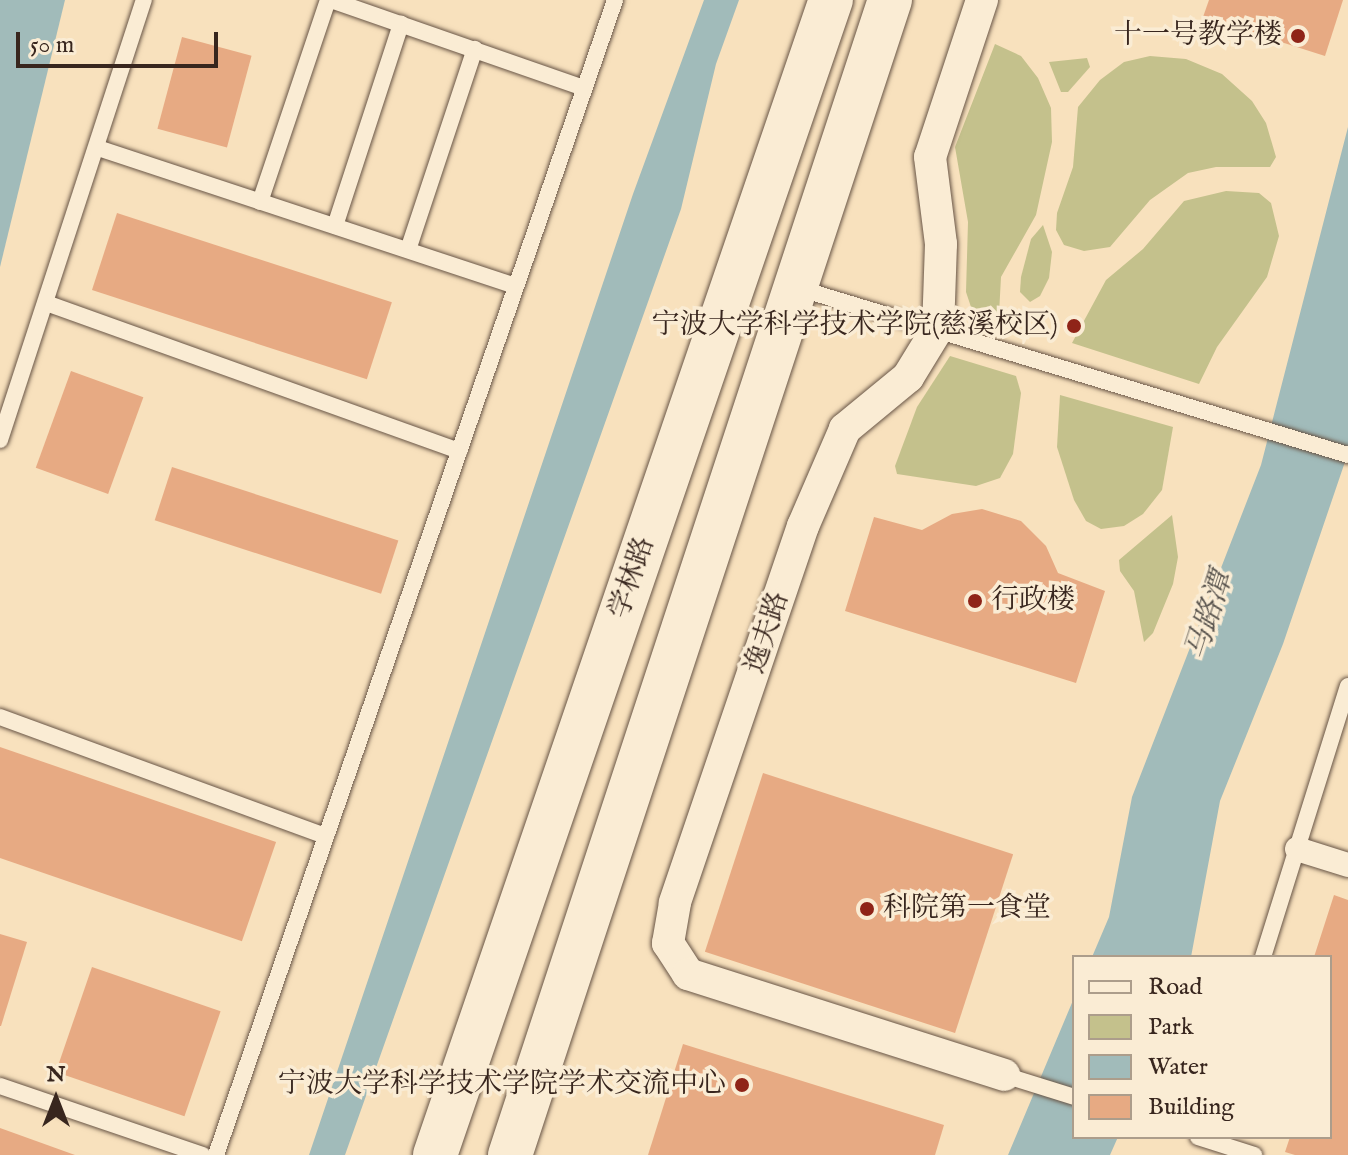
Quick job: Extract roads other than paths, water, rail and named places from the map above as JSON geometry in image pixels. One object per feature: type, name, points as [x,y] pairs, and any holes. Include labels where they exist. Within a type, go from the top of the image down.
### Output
[{"type":"main road","name":"学林路","points":[[435,1155],[831,0]]},
{"type":"main road","points":[[510,1155],[890,0]]},
{"type":"street","name":"逸夫路","points":[[982,0],[930,157],[941,244],[938,328],[908,377],[845,429],[803,526],[675,903],[668,943],[688,974],[1004,1075]]},
{"type":"street","points":[[1297,849],[1348,865]]},
{"type":"lane","points":[[0,440],[144,0]]},
{"type":"lane","points":[[260,202],[330,0],[584,88]]},
{"type":"lane","points":[[216,1155],[615,0]]},
{"type":"lane","points":[[335,226],[401,24]]},
{"type":"lane","points":[[408,250],[475,49]]},
{"type":"lane","points":[[98,148],[516,286]]},
{"type":"lane","points":[[796,288],[938,328],[1348,455]]},
{"type":"lane","points":[[46,303],[459,451]]},
{"type":"lane","points":[[1264,955],[1348,686]]},
{"type":"lane","points":[[0,717],[326,836]]},
{"type":"lane","points":[[1004,1075],[1072,1096]]},
{"type":"lane","points":[[0,1086],[203,1155]]},
{"type":"lane","points":[[1206,1139],[1254,1155]]},
{"type":"water","points":[[0,0],[65,0],[0,267]]},
{"type":"water","points":[[704,0],[739,0],[716,64],[681,209],[345,1155],[309,1155],[633,194]]},
{"type":"water","name":"马路潭","points":[[1348,127],[1348,453],[1283,644],[1220,801],[1191,955],[1093,955],[1109,917],[1132,797],[1261,465]]},
{"type":"water","points":[[1072,1003],[1072,1139],[1117,1139],[1110,1155],[1008,1155]]},
{"type":"place","name":"十一号教学楼","points":[[1298,36]]},
{"type":"place","name":"宁波大学科学技术学院(慈溪校区)","points":[[1074,326]]},
{"type":"place","name":"行政楼","points":[[975,601]]},
{"type":"place","name":"科院第一食堂","points":[[867,909]]},
{"type":"place","name":"宁波大学科学技术学院学术交流中心","points":[[742,1085]]}]
